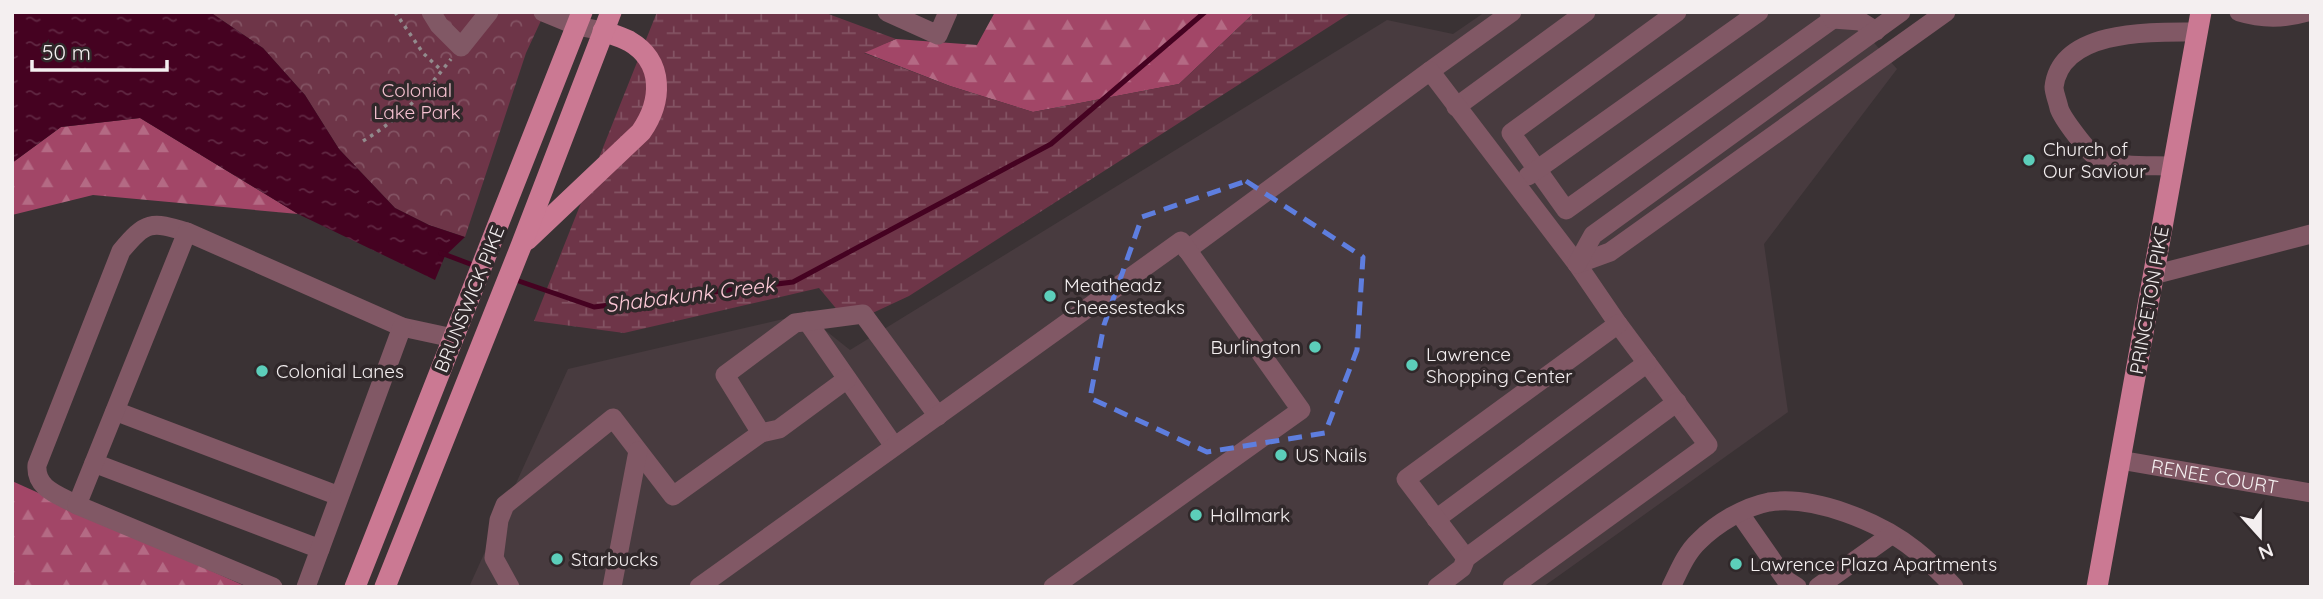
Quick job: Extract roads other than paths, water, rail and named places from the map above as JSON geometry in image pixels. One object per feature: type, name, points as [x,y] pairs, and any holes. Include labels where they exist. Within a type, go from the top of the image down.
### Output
[{"type":"main road","name":"BRUNSWICK PIKE","points":[[355,587],[580,19]]},
{"type":"main road","name":"BRUNSWICK PIKE","points":[[385,587],[607,22]]},
{"type":"main road","points":[[517,255],[581,187],[641,132],[652,117],[657,93],[652,67],[643,54],[607,22]]},
{"type":"main road","name":"PRINCETON PIKE","points":[[2097,587],[2199,22]]},
{"type":"street","points":[[431,12],[439,25],[461,47],[489,12]]},
{"type":"street","points":[[543,12],[607,22]]},
{"type":"street","points":[[891,13],[938,35],[947,12]]},
{"type":"street","points":[[1187,250],[1512,12]]},
{"type":"street","points":[[1456,107],[1586,12]]},
{"type":"street","points":[[1677,12],[1511,133],[1566,210],[1831,15],[1860,21],[1876,31]]},
{"type":"street","points":[[1517,184],[1759,12]]},
{"type":"street","points":[[1577,264],[1592,235],[1902,12]]},
{"type":"street","points":[[1577,264],[1609,252],[1947,12]]},
{"type":"street","points":[[2239,12],[2275,18],[2308,12]]},
{"type":"street","points":[[2173,166],[2122,164],[2096,158],[2049,102],[2065,61],[2086,47],[2120,34],[2199,22]]},
{"type":"street","points":[[1430,71],[1577,264],[1708,445],[1511,587]]},
{"type":"street","points":[[273,587],[77,505],[41,485],[36,474],[37,464],[121,251],[135,234],[160,224],[187,232],[402,327],[453,338]]},
{"type":"street","points":[[77,505],[187,232]]},
{"type":"street","points":[[2153,275],[2311,234]]},
{"type":"street","points":[[699,587],[1181,241],[1301,410],[1053,587]]},
{"type":"street","points":[[761,433],[725,375],[795,323],[863,314],[938,416]]},
{"type":"street","points":[[807,321],[894,446]]},
{"type":"street","points":[[1466,558],[1406,479],[1618,324]]},
{"type":"street","points":[[306,587],[402,327]]},
{"type":"street","points":[[1436,519],[1647,363]]},
{"type":"street","points":[[510,587],[494,558],[499,520],[505,505],[613,418],[673,496],[761,433],[779,429],[847,379]]},
{"type":"street","points":[[1437,587],[1462,568],[1466,558],[1677,402]]},
{"type":"street","points":[[115,411],[340,496]]},
{"type":"street","points":[[612,586],[638,451]]},
{"type":"street","name":"RENEE COURT","points":[[2120,460],[2311,493]]},
{"type":"street","points":[[94,463],[320,549]]},
{"type":"street","points":[[1671,587],[1684,561],[1698,542],[1720,523],[1770,502],[1796,502],[1827,507],[1861,519],[1913,549],[1954,587]]},
{"type":"street","points":[[1740,513],[1786,580],[1797,587]]},
{"type":"street","points":[[1818,587],[1891,536]]},
{"type":"water","points":[[12,12],[210,12],[263,48],[305,95],[339,149],[395,208],[429,225],[465,237],[445,256],[435,280],[298,214],[140,118],[61,127],[12,163]]},
{"type":"waterway","name":"Shabakunk Creek","points":[[513,279],[594,307],[793,282],[1051,144],[1205,12]]},
{"type":"waterway","name":"Shabakunk Creek","points":[[441,253],[478,267]]},
{"type":"place","name":"Church of Our Saviour","points":[[2029,160]]},
{"type":"place","name":"Meatheadz Cheesesteaks","points":[[1050,296]]},
{"type":"place","name":"Burlington","points":[[1315,347]]},
{"type":"place","name":"Lawrence Shopping Center","points":[[1412,365]]},
{"type":"place","name":"Colonial Lanes","points":[[262,371]]},
{"type":"place","name":"US Nails","points":[[1281,455]]},
{"type":"place","name":"Hallmark","points":[[1196,515]]},
{"type":"place","name":"Starbucks","points":[[557,559]]},
{"type":"place","name":"Lawrence Plaza Apartments","points":[[1736,564]]},
{"type":"park label","name":"Colonial Lake Park","points":[[417,101]]}]
